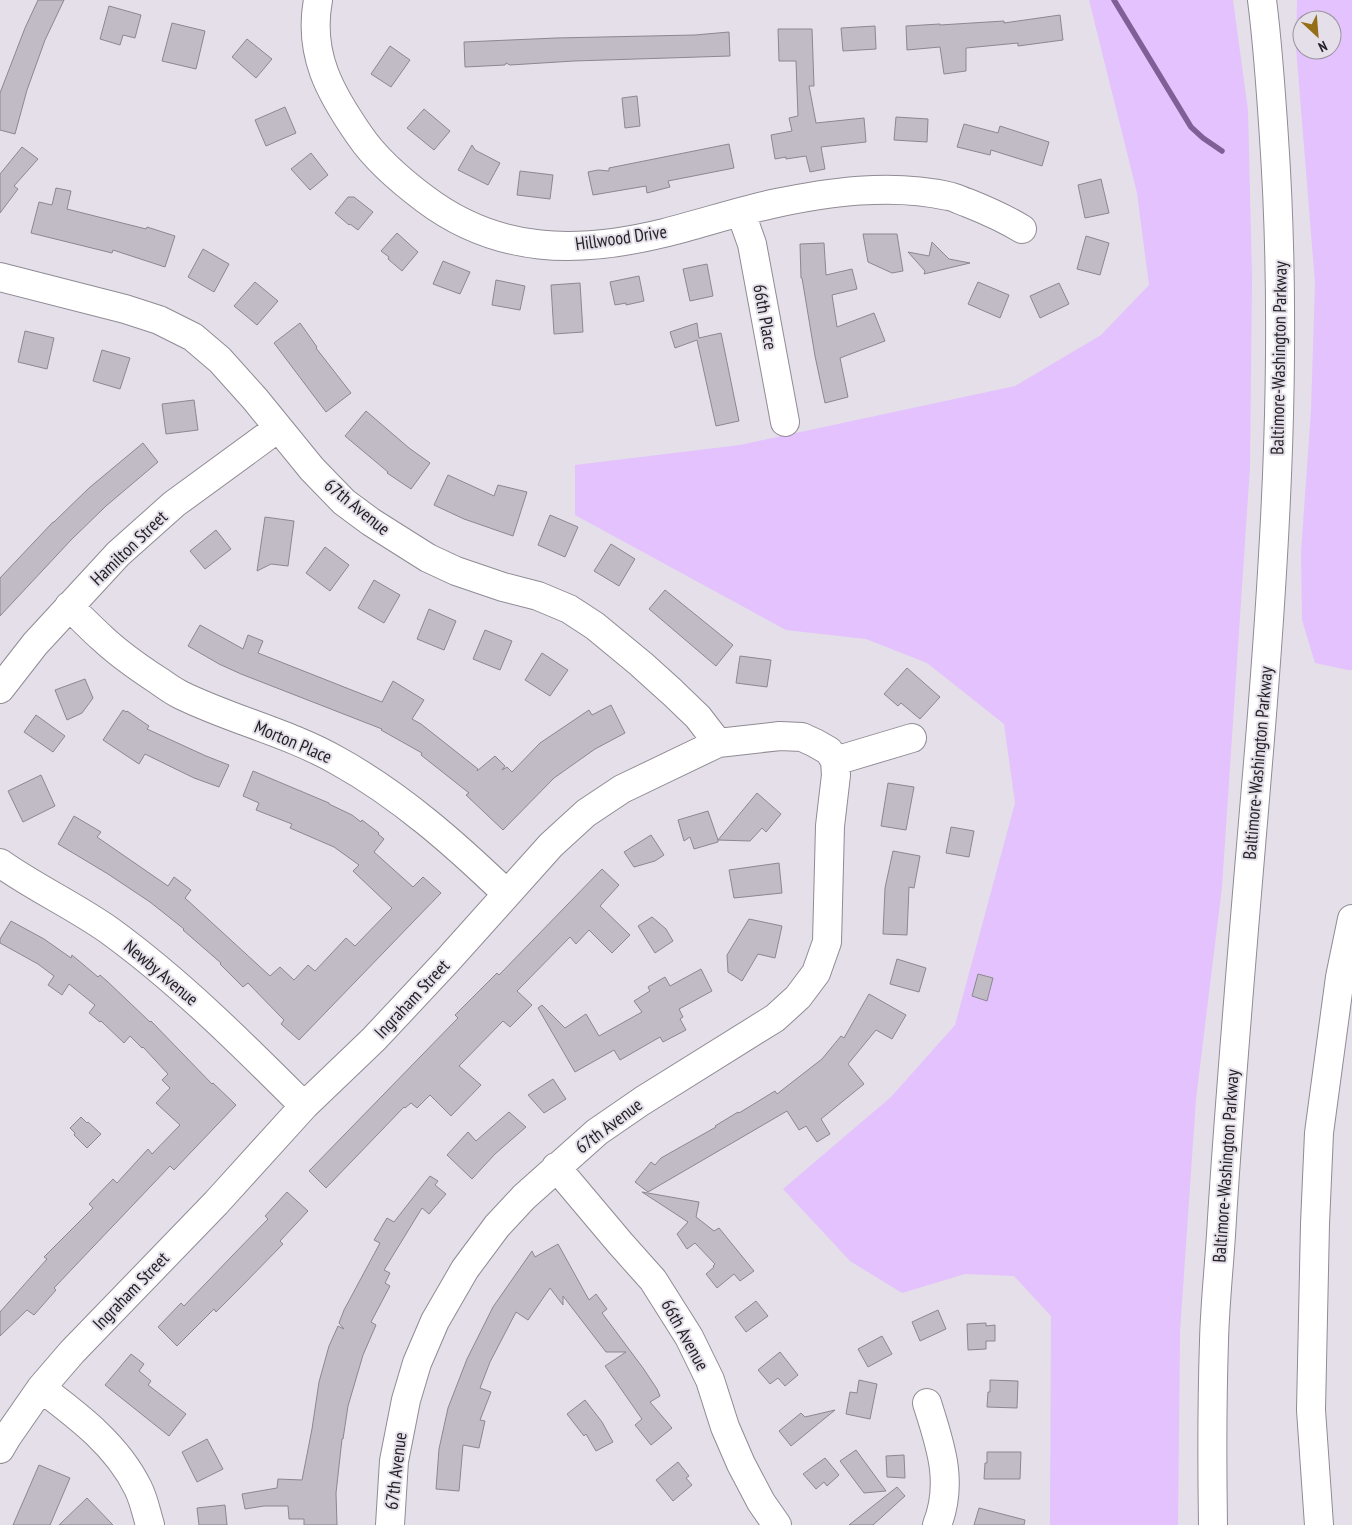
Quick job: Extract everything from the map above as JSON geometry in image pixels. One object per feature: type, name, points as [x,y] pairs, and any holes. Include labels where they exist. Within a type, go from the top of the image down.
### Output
[{"type":"main road","name":"Hillwood Drive","points":[[318,0],[315,16],[317,51],[335,97],[364,141],[389,170],[439,209],[465,224],[510,240],[541,246],[585,246],[621,242],[662,234],[772,204],[862,190],[886,190],[949,196],[999,215],[1022,229]]},
{"type":"main road","name":"Baltimore-Washington Parkway","points":[[1213,1525],[1212,1425],[1214,1336],[1228,1127],[1267,656],[1275,534],[1280,404],[1281,292],[1278,200],[1273,114],[1262,0]]},
{"type":"main road","name":"66th Place","points":[[741,212],[752,244],[785,422]]},
{"type":"main road","name":"67th Avenue","points":[[0,277],[125,309],[159,320],[192,337],[220,360],[312,470],[344,502],[399,541],[428,558],[456,571],[503,587],[538,596],[569,609],[595,626],[672,692],[698,717],[718,744]]},
{"type":"main road","name":"Hamilton Street","points":[[0,689],[35,644],[118,554],[174,504],[278,428]]},
{"type":"main road","name":"Morton Place","points":[[69,606],[103,639],[144,671],[179,694],[216,711],[338,760],[370,781],[435,829],[507,894]]},
{"type":"main road","name":"Ingraham Street","points":[[0,1450],[41,1388],[72,1352],[216,1203],[304,1106],[374,1039],[551,845],[586,813],[622,789],[718,744],[780,736],[802,738],[828,751],[834,761]]},
{"type":"main road","points":[[834,761],[912,738]]},
{"type":"main road","name":"67th Avenue","points":[[390,1525],[394,1461],[406,1400],[417,1363],[435,1321],[466,1269],[497,1226],[556,1167],[597,1132],[642,1101],[775,1018],[798,996],[816,973],[827,942],[830,841],[836,775],[834,761]]},
{"type":"main road","name":"Newby Avenue","points":[[0,863],[82,912],[143,956],[261,1062],[304,1106]]},
{"type":"main road","points":[[1319,1524],[1311,1410],[1314,1224],[1320,1133],[1340,977],[1352,919]]},
{"type":"main road","name":"66th Avenue","points":[[556,1167],[653,1280],[684,1328],[710,1380],[725,1427],[741,1464],[758,1496],[778,1525]]},
{"type":"main road","points":[[41,1388],[88,1424],[129,1473],[144,1504],[150,1525]]},
{"type":"main road","points":[[928,1403],[943,1454],[945,1486],[942,1513],[937,1525]]},
{"type":"shaded area","points":[[1089,0],[1233,0],[1248,110],[1252,278],[1250,467],[1222,887],[1196,1099],[1180,1332],[1178,1525],[1050,1525],[1051,1316],[1014,1276],[965,1274],[902,1293],[850,1261],[783,1189],[891,1097],[955,1025],[1015,803],[1004,724],[927,663],[866,639],[786,630],[575,515],[575,465],[740,445],[1015,386],[1101,335],[1149,285],[1137,193]]},
{"type":"shaded area","points":[[1297,0],[1352,0],[1352,670],[1315,663],[1302,620],[1301,552],[1311,410],[1315,283],[1297,60],[1342,60],[1342,10],[1297,10]]},
{"type":"building","points":[[38,0],[64,0],[45,40],[27,90],[15,134],[0,130],[0,93]]},
{"type":"building","points":[[109,6],[141,15],[135,38],[123,35],[120,45],[100,39]]},
{"type":"building","points":[[1060,15],[1063,40],[1018,46],[1018,43],[966,48],[966,71],[944,74],[940,47],[907,50],[906,26],[1004,21],[1004,23]]},
{"type":"building","points":[[172,23],[205,31],[196,69],[162,61]]},
{"type":"building","points":[[875,26],[876,49],[843,51],[841,28]]},
{"type":"building","points":[[778,29],[812,29],[814,86],[809,86],[816,123],[864,118],[866,142],[821,147],[825,169],[810,172],[806,156],[775,159],[771,135],[792,131],[789,118],[798,116],[796,61],[779,61]]},
{"type":"building","points":[[729,32],[730,56],[510,65],[506,63],[505,65],[465,67],[464,42],[695,35]]},
{"type":"building","points":[[247,39],[272,59],[256,78],[232,57]]},
{"type":"building","points":[[390,46],[410,60],[391,87],[371,74]]},
{"type":"building","points":[[637,96],[640,126],[625,128],[622,98]]},
{"type":"building","points":[[285,107],[296,133],[266,146],[255,120]]},
{"type":"building","points":[[424,109],[450,131],[434,150],[407,128]]},
{"type":"building","points":[[896,117],[928,119],[927,142],[894,140]]},
{"type":"building","points":[[964,124],[998,133],[1000,126],[1049,142],[1042,166],[991,150],[990,155],[957,147]]},
{"type":"building","points":[[729,144],[734,168],[668,181],[670,187],[647,193],[646,186],[593,195],[588,172],[598,170],[609,171],[609,168]]},
{"type":"building","points":[[472,145],[475,150],[500,163],[488,185],[458,170]]},
{"type":"building","points":[[22,147],[38,159],[14,186],[18,189],[0,213],[0,174]]},
{"type":"building","points":[[311,153],[328,175],[310,190],[291,169]]},
{"type":"building","points":[[520,171],[553,175],[550,199],[517,195]]},
{"type":"building","points":[[1101,179],[1109,213],[1085,218],[1078,185]]},
{"type":"building","points":[[56,188],[71,191],[67,209],[146,229],[147,227],[175,236],[165,267],[113,250],[112,253],[31,233],[39,202],[52,205]]},
{"type":"building","points":[[348,197],[354,197],[373,212],[358,230],[335,213]]},
{"type":"building","points":[[397,233],[418,252],[402,271],[381,251]]},
{"type":"building","points":[[863,234],[897,234],[903,271],[892,273],[868,262]]},
{"type":"building","points":[[1086,236],[1109,243],[1100,275],[1077,269]]},
{"type":"building","points":[[932,242],[949,259],[970,263],[924,274],[925,271],[908,252],[929,256]]},
{"type":"building","points":[[824,243],[826,275],[852,269],[857,289],[832,295],[837,327],[874,313],[885,341],[840,358],[848,397],[825,403],[801,278],[800,244]]},
{"type":"building","points":[[203,249],[229,264],[214,292],[188,277]]},
{"type":"building","points":[[443,261],[470,272],[460,294],[433,284]]},
{"type":"building","points":[[707,264],[713,296],[690,301],[683,269]]},
{"type":"building","points":[[639,276],[644,301],[626,305],[626,303],[615,305],[610,282]]},
{"type":"building","points":[[496,280],[525,286],[520,310],[492,305]]},
{"type":"building","points":[[255,282],[278,301],[257,325],[234,306]]},
{"type":"building","points":[[978,282],[1009,295],[1000,318],[968,304]]},
{"type":"building","points":[[580,283],[583,332],[554,334],[551,285]]},
{"type":"building","points":[[1059,283],[1069,304],[1040,318],[1030,296]]},
{"type":"building","points":[[300,323],[316,348],[351,393],[326,412],[274,343]]},
{"type":"building","points":[[697,323],[699,338],[721,333],[739,421],[716,426],[697,340],[675,348],[670,332]]},
{"type":"building","points":[[25,331],[54,338],[47,369],[18,362]]},
{"type":"building","points":[[102,350],[130,358],[120,389],[93,381]]},
{"type":"building","points":[[194,400],[198,430],[166,434],[162,404]]},
{"type":"building","points":[[366,411],[409,448],[430,463],[411,489],[387,473],[345,436]]},
{"type":"building","points":[[143,443],[158,462],[106,506],[71,540],[0,616],[0,578],[53,522],[89,488]]},
{"type":"building","points":[[448,475],[494,496],[498,485],[527,492],[513,536],[464,519],[434,505]]},
{"type":"building","points":[[550,515],[578,527],[565,557],[538,545]]},
{"type":"building","points":[[265,517],[294,521],[288,566],[271,564],[257,571]]},
{"type":"building","points":[[216,530],[231,549],[205,569],[190,551]]},
{"type":"building","points":[[611,544],[635,559],[619,586],[594,571]]},
{"type":"building","points":[[325,547],[349,565],[330,591],[306,573]]},
{"type":"building","points":[[374,580],[400,595],[384,623],[358,608]]},
{"type":"building","points":[[665,590],[733,645],[716,666],[649,609]]},
{"type":"building","points":[[429,609],[456,621],[444,650],[417,639]]},
{"type":"building","points":[[200,625],[243,649],[248,635],[263,641],[258,653],[382,702],[393,681],[424,700],[412,719],[478,769],[477,771],[495,756],[505,766],[502,770],[507,767],[512,772],[540,743],[589,710],[592,715],[611,705],[625,733],[595,749],[554,778],[503,830],[466,795],[469,793],[421,755],[422,753],[382,729],[241,674],[188,646]]},
{"type":"building","points":[[485,630],[512,641],[500,670],[473,659]]},
{"type":"building","points":[[542,653],[568,670],[550,696],[525,680]]},
{"type":"building","points":[[740,656],[771,660],[767,687],[736,683]]},
{"type":"building","points":[[907,668],[940,697],[920,719],[901,703],[898,706],[884,694]]},
{"type":"building","points":[[85,679],[93,698],[82,713],[67,720],[55,690]]},
{"type":"building","points":[[123,710],[149,726],[147,729],[229,765],[219,787],[194,778],[145,754],[139,764],[103,740]]},
{"type":"building","points":[[36,715],[65,736],[53,752],[24,732]]},
{"type":"building","points":[[253,771],[329,803],[361,822],[362,820],[384,839],[374,852],[413,887],[423,877],[441,893],[299,1040],[281,1024],[284,1020],[248,983],[243,987],[221,963],[184,929],[150,902],[58,844],[74,816],[101,832],[97,837],[168,886],[174,877],[191,890],[185,898],[270,976],[280,967],[294,980],[308,965],[315,971],[346,938],[355,946],[392,908],[353,871],[359,865],[334,847],[290,828],[292,824],[256,810],[259,803],[243,796]]},
{"type":"building","points":[[41,775],[55,806],[23,822],[8,791]]},
{"type":"building","points":[[888,783],[914,787],[906,830],[881,826]]},
{"type":"building","points":[[757,793],[781,814],[766,832],[762,828],[750,841],[718,840]]},
{"type":"building","points":[[708,811],[718,842],[694,849],[690,837],[684,841],[678,820]]},
{"type":"building","points":[[951,827],[974,831],[969,857],[946,853]]},
{"type":"building","points":[[651,835],[664,855],[655,861],[634,867],[624,852]]},
{"type":"building","points":[[893,851],[920,856],[914,888],[909,887],[907,935],[883,934],[885,888]]},
{"type":"building","points":[[779,863],[782,893],[734,898],[729,870]]},
{"type":"building","points":[[602,869],[619,885],[600,906],[630,935],[612,953],[589,930],[576,944],[570,937],[517,991],[532,1005],[510,1027],[503,1021],[459,1066],[481,1085],[451,1116],[430,1095],[417,1108],[411,1103],[404,1107],[326,1188],[309,1171],[458,1018],[455,1015],[497,973],[499,975]]},
{"type":"building","points":[[652,917],[666,929],[673,941],[655,953],[638,926]]},
{"type":"building","points":[[749,919],[782,926],[775,958],[758,954],[742,981],[728,972],[727,955]]},
{"type":"building","points":[[11,921],[44,939],[71,958],[72,955],[98,977],[100,975],[151,1021],[212,1084],[236,1105],[174,1170],[170,1166],[54,1288],[56,1290],[34,1315],[27,1310],[0,1336],[0,1312],[47,1259],[44,1257],[93,1208],[89,1204],[113,1179],[117,1183],[148,1149],[152,1154],[180,1125],[156,1103],[170,1088],[162,1080],[168,1074],[130,1036],[124,1043],[101,1021],[89,1013],[95,1005],[69,984],[62,995],[48,985],[54,976],[38,964],[0,943],[0,939]]},
{"type":"building","points":[[897,959],[926,968],[919,992],[890,984]]},
{"type":"building","points":[[701,969],[712,991],[679,1009],[683,1017],[680,1019],[686,1030],[663,1042],[660,1037],[620,1060],[614,1050],[575,1072],[538,1008],[542,1005],[565,1028],[586,1014],[599,1036],[642,1012],[634,1001],[650,991],[648,987],[665,977],[670,986]]},
{"type":"building","points":[[978,974],[993,978],[987,1001],[972,996]]},
{"type":"building","points":[[869,994],[906,1015],[892,1039],[876,1030],[848,1064],[864,1084],[821,1119],[830,1134],[817,1142],[806,1126],[799,1130],[787,1111],[648,1192],[635,1182],[651,1162],[655,1165],[661,1158],[716,1127],[738,1112],[775,1091],[777,1094],[822,1059],[841,1036],[844,1038]]},
{"type":"building","points":[[553,1079],[566,1099],[544,1113],[528,1095]]},
{"type":"building","points":[[509,1112],[526,1127],[495,1154],[472,1179],[447,1155],[468,1132],[476,1141]]},
{"type":"building","points":[[81,1117],[101,1134],[87,1148],[70,1128]]},
{"type":"building","points":[[430,1176],[438,1181],[435,1185],[446,1194],[429,1214],[422,1208],[384,1270],[390,1273],[385,1283],[390,1286],[371,1322],[376,1325],[363,1355],[348,1406],[336,1493],[337,1525],[304,1525],[304,1519],[289,1519],[288,1506],[264,1506],[245,1509],[242,1494],[277,1488],[278,1479],[302,1480],[319,1382],[329,1346],[338,1326],[344,1329],[339,1323],[344,1310],[380,1243],[374,1240],[387,1218],[394,1222]]},
{"type":"building","points":[[287,1192],[308,1211],[280,1241],[283,1244],[216,1312],[214,1309],[177,1346],[158,1327],[181,1303],[184,1306],[268,1219],[265,1216]]},
{"type":"building","points":[[642,1192],[699,1202],[696,1217],[714,1231],[719,1228],[754,1271],[740,1281],[734,1274],[717,1288],[706,1274],[715,1264],[695,1243],[687,1249],[677,1234],[688,1222]]},
{"type":"building","points":[[558,1244],[589,1300],[596,1294],[607,1309],[602,1313],[657,1389],[660,1396],[650,1402],[672,1428],[651,1445],[635,1425],[642,1419],[605,1366],[626,1352],[606,1352],[563,1296],[563,1305],[550,1288],[528,1320],[516,1312],[490,1362],[480,1388],[491,1392],[480,1420],[485,1421],[479,1448],[463,1445],[459,1491],[436,1489],[439,1449],[448,1408],[467,1359],[493,1307],[532,1251],[535,1257]]},
{"type":"building","points":[[756,1301],[768,1316],[746,1332],[735,1317]]},
{"type":"building","points":[[938,1310],[946,1329],[920,1341],[912,1322]]},
{"type":"building","points":[[986,1323],[986,1326],[995,1325],[995,1341],[986,1341],[986,1349],[968,1350],[967,1324]]},
{"type":"building","points":[[882,1336],[892,1354],[868,1367],[858,1349]]},
{"type":"building","points":[[780,1352],[798,1375],[785,1386],[778,1378],[770,1384],[758,1370]]},
{"type":"building","points":[[131,1354],[144,1364],[139,1371],[151,1381],[148,1385],[186,1414],[169,1436],[105,1385]]},
{"type":"building","points":[[859,1380],[877,1384],[870,1419],[846,1414],[850,1392],[857,1393]]},
{"type":"building","points":[[990,1380],[1018,1381],[1017,1408],[987,1407]]},
{"type":"building","points":[[585,1400],[602,1422],[613,1442],[596,1451],[586,1434],[584,1436],[567,1414]]},
{"type":"building","points":[[835,1410],[791,1446],[779,1431],[801,1413],[805,1417]]},
{"type":"building","points":[[207,1439],[223,1469],[197,1482],[182,1452]]},
{"type":"building","points":[[856,1450],[886,1491],[864,1493],[840,1461]]},
{"type":"building","points":[[987,1452],[1021,1452],[1020,1479],[984,1479]]},
{"type":"building","points":[[904,1455],[905,1478],[887,1477],[886,1456]]},
{"type":"building","points":[[825,1458],[839,1475],[827,1486],[824,1482],[816,1489],[803,1474]]},
{"type":"building","points":[[678,1462],[689,1476],[686,1478],[692,1485],[673,1501],[656,1480]]},
{"type":"building","points":[[39,1465],[70,1478],[50,1525],[13,1525]]},
{"type":"building","points":[[897,1487],[905,1496],[873,1525],[849,1525]]},
{"type":"building","points":[[87,1498],[113,1525],[59,1525]]},
{"type":"building","points":[[225,1505],[227,1525],[199,1525],[197,1508]]},
{"type":"building","points":[[979,1508],[1025,1520],[1024,1525],[974,1525]]},
{"type":"waterway","points":[[1114,0],[1191,127],[1222,151]]}]
